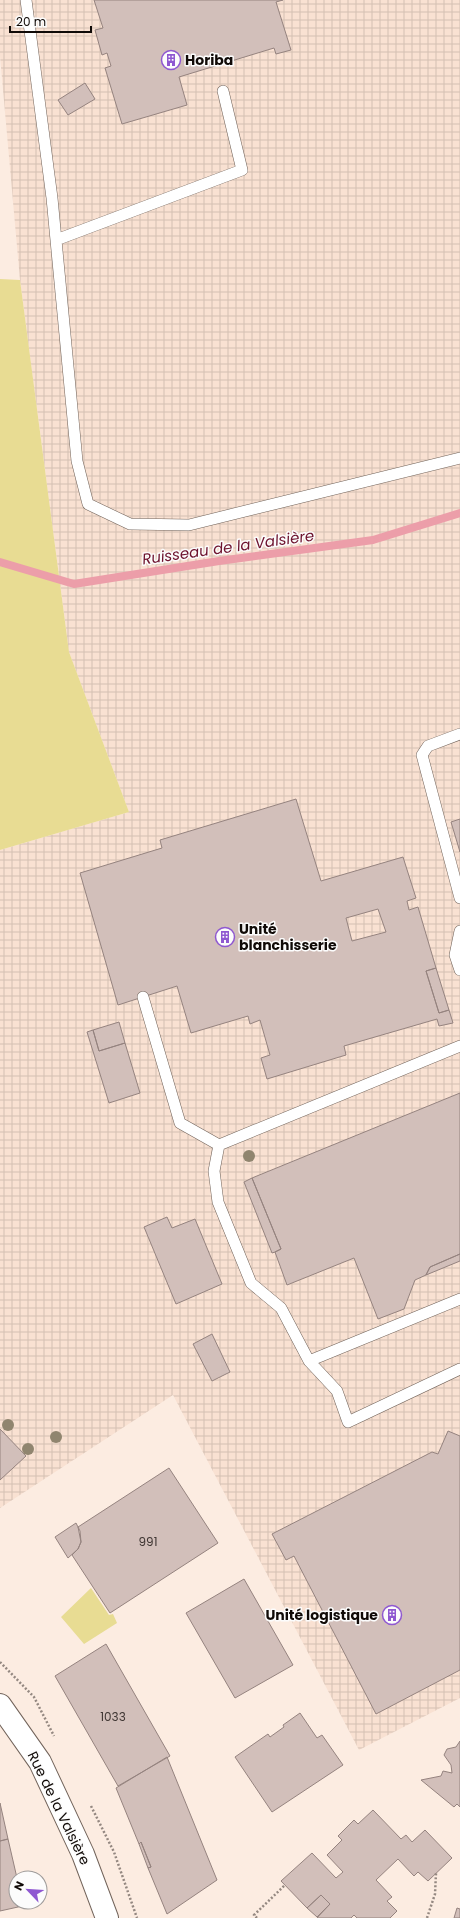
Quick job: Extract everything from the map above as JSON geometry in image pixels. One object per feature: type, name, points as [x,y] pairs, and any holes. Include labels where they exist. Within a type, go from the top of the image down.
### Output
[{"type":"street","name":"Rue de la Valsière","points":[[0,1705],[40,1762],[83,1854],[107,1918]]},
{"type":"lane","points":[[26,0],[52,198],[77,462],[88,504],[130,524],[189,525],[460,458]]},
{"type":"lane","points":[[56,240],[242,170],[223,92]]},
{"type":"lane","points":[[460,734],[428,746],[422,755],[460,898]]},
{"type":"lane","points":[[460,931],[455,955],[460,970]]},
{"type":"lane","points":[[143,997],[180,1122],[219,1145]]},
{"type":"lane","points":[[219,1145],[460,1046]]},
{"type":"lane","points":[[219,1145],[214,1171],[218,1202],[251,1283],[281,1308],[309,1361],[337,1391],[348,1422],[460,1369]]},
{"type":"lane","points":[[309,1361],[460,1299]]},
{"type":"path","points":[[427,1918],[435,1894],[436,1873]]},
{"type":"path","points":[[257,1918],[254,1915],[285,1885]]},
{"type":"shaded area","points":[[0,0],[460,0],[460,1698],[359,1750],[173,1395],[0,1508],[0,850],[129,812],[69,652],[20,280],[0,56]]},
{"type":"shaded area","points":[[0,279],[20,280],[69,652],[129,812],[0,850]]},
{"type":"shaded area","points":[[91,1588],[109,1615],[113,1614],[117,1623],[84,1644],[61,1617]]},
{"type":"building","name":"Horiba","points":[[94,0],[283,0],[276,2],[291,50],[276,54],[274,48],[179,77],[187,105],[122,124],[105,68],[111,66],[107,53],[102,55],[95,30],[103,28]]},
{"type":"building","points":[[85,83],[95,99],[68,115],[58,100]]},
{"type":"building","name":"Unité blanchisserie","points":[[296,799],[321,881],[403,857],[416,898],[407,901],[409,910],[418,907],[436,968],[426,971],[439,1013],[449,1010],[453,1023],[439,1026],[437,1019],[344,1046],[346,1055],[267,1079],[261,1058],[270,1055],[260,1020],[250,1024],[248,1016],[191,1033],[177,986],[118,1005],[80,873],[162,848],[160,840]],"holes":[[[378,909],[386,932],[352,941],[346,918]]]},
{"type":"building","points":[[460,819],[460,852],[451,822]]},
{"type":"building","points":[[436,968],[449,1010],[439,1013],[426,971]]},
{"type":"building","points":[[119,1022],[125,1043],[99,1051],[93,1030]]},
{"type":"building","points":[[93,1030],[99,1051],[125,1043],[140,1093],[109,1103],[87,1032]]},
{"type":"building","points":[[460,1093],[460,1254],[430,1267],[426,1275],[415,1280],[404,1309],[378,1319],[354,1258],[287,1285],[275,1252],[281,1249],[252,1178]]},
{"type":"building","points":[[252,1178],[281,1249],[272,1253],[244,1182]]},
{"type":"building","points":[[167,1217],[172,1228],[195,1219],[222,1284],[176,1304],[144,1227]]},
{"type":"building","points":[[460,1254],[460,1261],[426,1275],[430,1267]]},
{"type":"building","points":[[212,1334],[230,1372],[212,1381],[193,1344]]},
{"type":"building","points":[[0,1429],[26,1456],[0,1480]]},
{"type":"building","name":"Unité logistique","points":[[448,1431],[460,1436],[460,1670],[376,1714],[294,1556],[286,1560],[272,1534],[432,1452],[438,1454]]},
{"type":"building","points":[[169,1468],[218,1543],[110,1613],[72,1555],[78,1549],[81,1542],[78,1527]]},
{"type":"building","points":[[76,1523],[80,1531],[81,1542],[78,1549],[68,1558],[55,1537]]},
{"type":"building","points":[[244,1579],[293,1665],[235,1698],[186,1613]]},
{"type":"building","points":[[106,1644],[170,1756],[118,1786],[55,1676]]},
{"type":"building","points":[[300,1713],[317,1738],[322,1735],[343,1765],[272,1812],[235,1757],[268,1734],[270,1737],[284,1727],[283,1725]]},
{"type":"building","points":[[460,1741],[460,1807],[457,1804],[454,1807],[421,1780],[441,1776],[443,1771],[452,1773],[451,1765],[444,1755],[447,1749],[456,1747]]},
{"type":"building","points":[[167,1757],[217,1880],[167,1914],[148,1868],[151,1867],[141,1842],[139,1844],[116,1788]]},
{"type":"building","points":[[0,1803],[8,1839],[0,1841]]},
{"type":"building","points":[[373,1810],[401,1839],[406,1835],[412,1842],[425,1830],[452,1858],[428,1881],[418,1872],[414,1876],[398,1859],[376,1880],[392,1897],[387,1901],[397,1911],[390,1918],[357,1918],[354,1915],[351,1918],[317,1918],[330,1904],[321,1895],[307,1908],[281,1881],[312,1853],[336,1878],[343,1872],[327,1855],[342,1840],[338,1836],[354,1820],[358,1824]]},
{"type":"building","points":[[8,1839],[15,1870],[8,1870],[8,1909],[0,1911],[0,1841]]},
{"type":"building","points":[[141,1842],[151,1867],[148,1868],[139,1844]]},
{"type":"building","points":[[321,1895],[330,1904],[317,1917],[307,1908]]},
{"type":"building","points":[[457,1908],[460,1909],[460,1918],[454,1918]]},
{"type":"waterway","name":"Ruisseau de la Valsière","points":[[0,562],[74,584],[219,561],[373,540],[460,513]]},
{"type":"place","name":"Horiba","points":[[171,60]]},
{"type":"place","name":"Unité blanchisserie","points":[[225,937]]},
{"type":"place","name":"Unité logistique","points":[[392,1615]]}]
